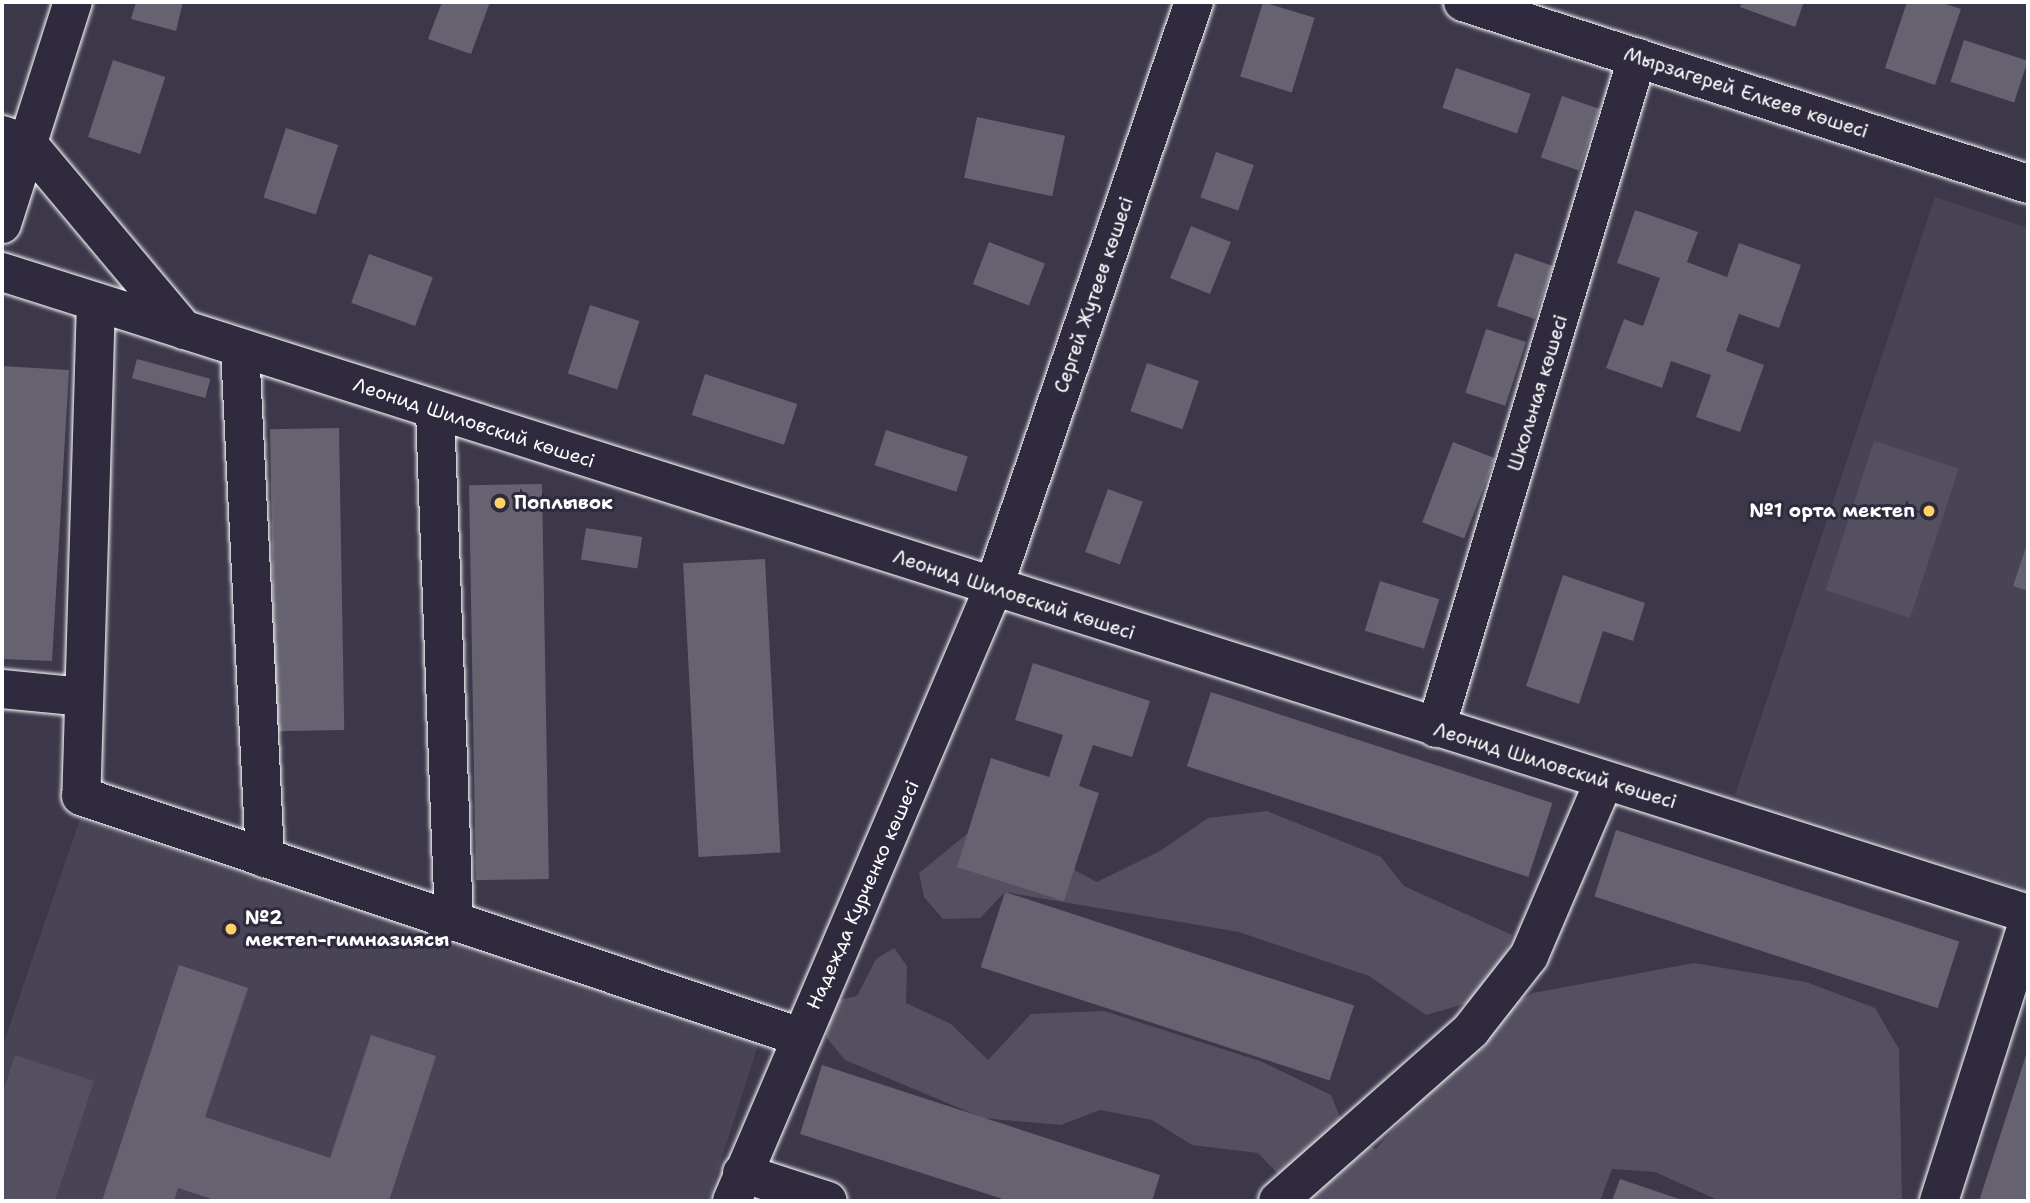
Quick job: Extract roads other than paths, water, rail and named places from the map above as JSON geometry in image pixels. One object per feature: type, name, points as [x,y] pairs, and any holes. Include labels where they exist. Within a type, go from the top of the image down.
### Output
[{"type":"street","points":[[2,224],[15,140],[74,2]]},
{"type":"street","name":"Сергей Жутеев көшесі","points":[[993,589],[1194,2]]},
{"type":"street","name":"Мырзагерей Елкеев көшесі","points":[[1463,2],[2028,184]]},
{"type":"street","name":"Школьная көшесі","points":[[1436,728],[1637,58]]},
{"type":"street","points":[[15,140],[185,331]]},
{"type":"street","name":"Леонид Шиловский көшесі","points":[[2,272],[993,589],[2028,914]]},
{"type":"street","points":[[96,302],[80,796],[800,1037]]},
{"type":"street","points":[[240,348],[265,858]]},
{"type":"street","points":[[435,411],[454,922]]},
{"type":"street","name":"Надежда Курченко көшесі","points":[[737,1187],[993,589]]},
{"type":"street","points":[[2,689],[83,698]]},
{"type":"street","points":[[1278,1201],[1471,1030],[1529,956],[1604,781]]},
{"type":"street","points":[[1939,1201],[2028,922]]},
{"type":"street","points":[[737,1187],[828,1201]]},
{"type":"place","name":"Поплывок","points":[[500,503]]},
{"type":"place","name":"№1 орта мектеп","points":[[1929,511]]},
{"type":"place","name":"№2 мектеп-гимназиясы","points":[[231,929]]}]
